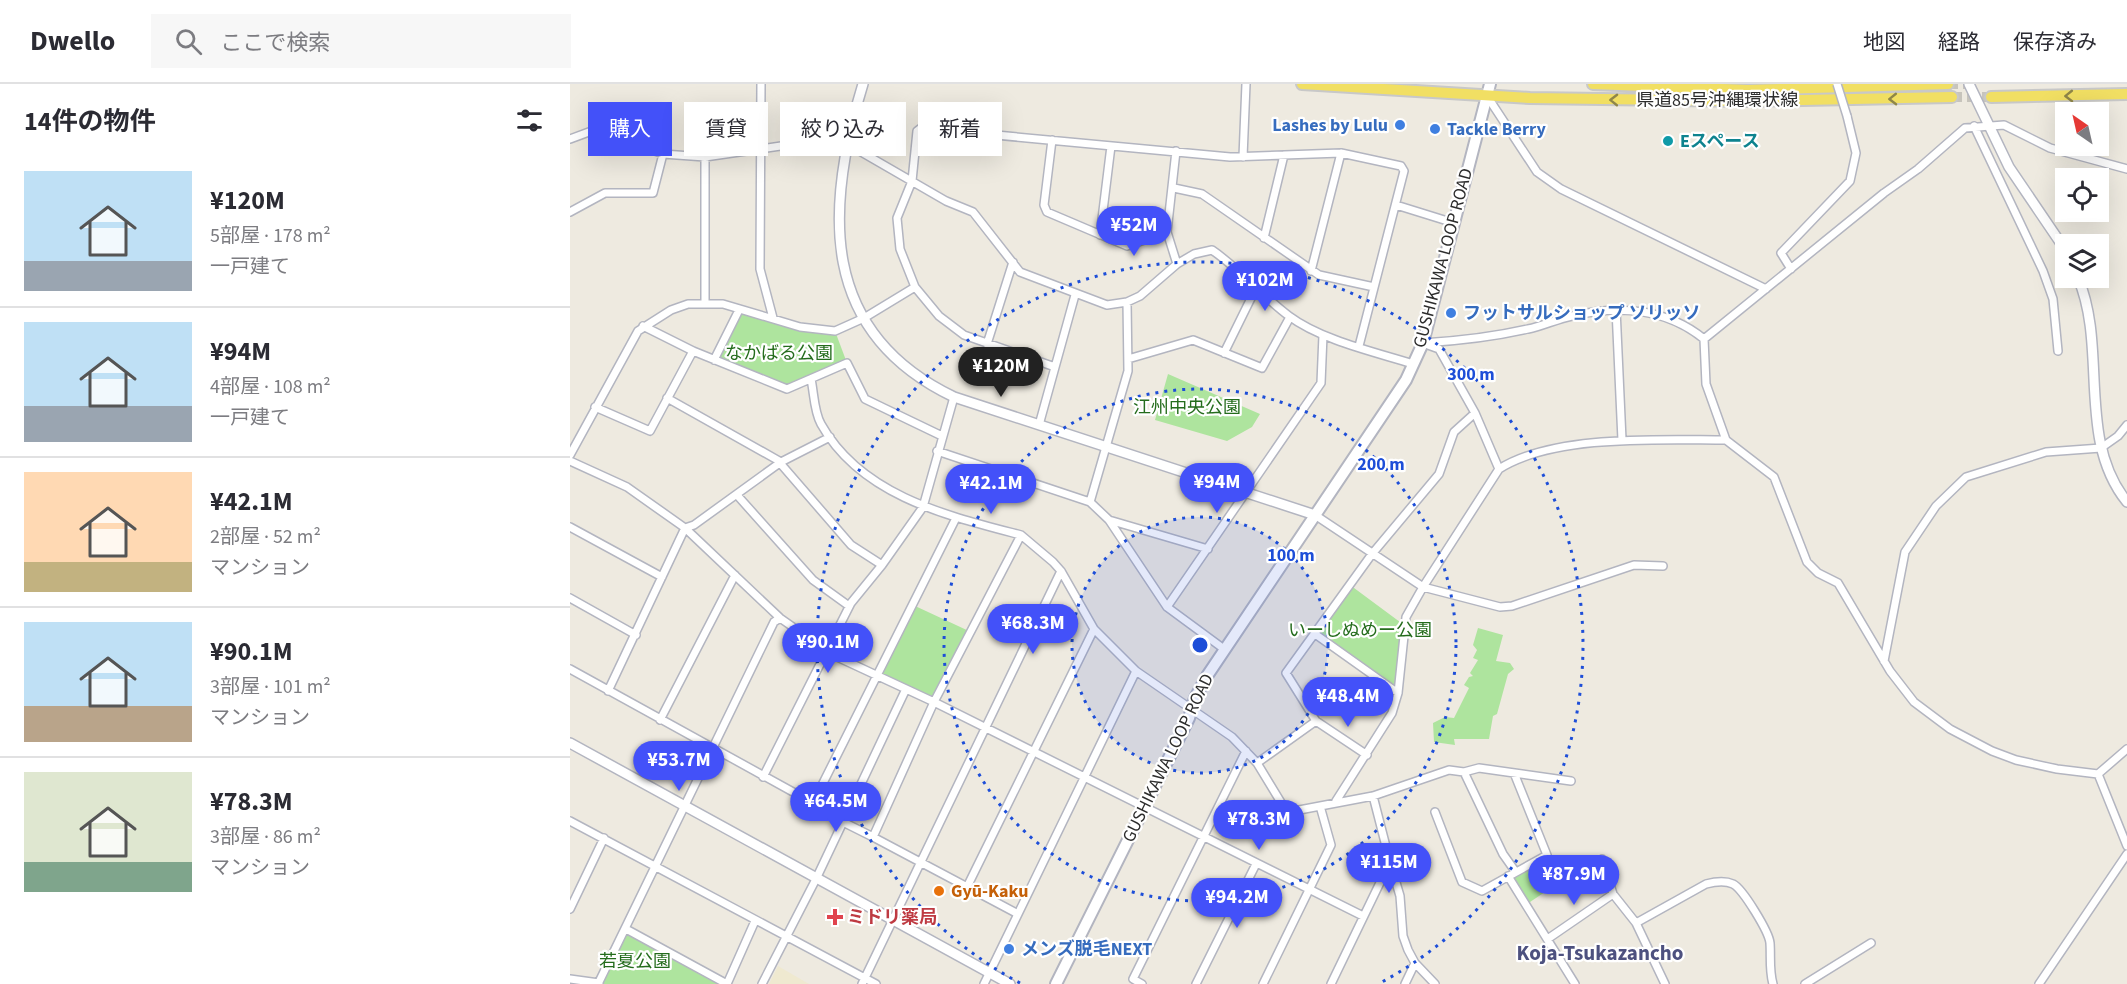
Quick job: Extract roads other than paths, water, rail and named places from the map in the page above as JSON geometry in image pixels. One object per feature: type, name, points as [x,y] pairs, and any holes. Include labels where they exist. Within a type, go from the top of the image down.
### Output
[{"type":"main road","name":"県道85号沖縄環状線","points":[[1302,84],[1487,96],[1747,101],[1952,98]]},
{"type":"main road","name":"GUSHIKAWA LOOP ROAD","points":[[1056,984],[1189,718],[1191,709],[1224,649],[1406,380],[1423,343],[1490,84]]},
{"type":"main road","name":"県道85号沖縄環状線","points":[[1593,84],[1748,90],[1948,84]]},
{"type":"main road","points":[[1990,97],[2127,94]]},
{"type":"street","points":[[760,102],[761,84]]},
{"type":"street","points":[[858,102],[862,84]]},
{"type":"street","points":[[1243,157],[1246,84]]},
{"type":"street","points":[[1791,269],[1781,254],[1850,181],[1856,153],[1837,84]]},
{"type":"street","points":[[1969,84],[2009,167],[2055,235]]},
{"type":"street","points":[[1487,96],[1537,172],[1561,189],[1766,289]]},
{"type":"street","points":[[1704,339],[1918,169],[1965,128],[2004,125],[2050,148],[2127,169]]},
{"type":"street","points":[[1974,126],[2043,271],[2053,299],[2058,351]]},
{"type":"street","points":[[1055,367],[964,335],[927,303],[915,286],[900,249],[897,218],[912,181],[917,131],[921,128],[1243,157],[1341,153],[1401,166],[1404,171],[1359,346]]},
{"type":"street","points":[[570,139],[588,132]]},
{"type":"street","points":[[1052,140],[1044,206],[1047,212],[1127,246],[1167,232]]},
{"type":"street","points":[[1100,235],[1111,146]]},
{"type":"street","points":[[1176,151],[1174,188],[1167,232],[1177,264]]},
{"type":"street","points":[[1311,271],[1341,153]]},
{"type":"street","points":[[672,154],[714,156]]},
{"type":"street","points":[[1264,238],[1284,155]]},
{"type":"street","points":[[570,212],[605,193],[653,194],[662,156]]},
{"type":"street","points":[[759,156],[760,269],[773,318]]},
{"type":"street","points":[[846,156],[839,191],[839,248],[848,284],[864,318],[900,362],[924,381],[954,397],[1315,515],[1423,587],[1500,607],[1512,606],[1634,565],[1663,566]]},
{"type":"street","points":[[865,156],[946,201],[973,212],[1020,272],[1075,295],[1107,305],[1127,302],[1140,296],[1177,264],[1194,254],[1212,250],[1230,263],[1290,317],[1323,335],[1413,364]]},
{"type":"street","points":[[705,157],[705,302]]},
{"type":"street","points":[[1174,188],[1202,194],[1319,275],[1374,287]]},
{"type":"street","points":[[1396,205],[1454,223]]},
{"type":"street","points":[[987,344],[1013,262]]},
{"type":"street","points":[[570,455],[638,332],[643,326],[671,310],[688,304],[705,302],[739,309],[800,327],[835,331],[864,318],[915,286]]},
{"type":"street","points":[[1224,353],[1256,288]]},
{"type":"street","points":[[2081,288],[2086,304],[2101,448],[2112,478],[2127,502]]},
{"type":"street","points":[[1039,425],[1075,295]]},
{"type":"street","points":[[1090,502],[1104,446],[1128,371],[1127,302]]},
{"type":"street","points":[[714,360],[739,309]]},
{"type":"street","points":[[1616,309],[1622,440]]},
{"type":"street","points":[[1423,343],[1466,340],[1529,329],[1572,316],[1616,309],[1657,315],[1693,329],[1704,339],[1706,384],[1726,440],[1774,477],[1807,562],[1818,573],[1838,583],[1906,694],[1950,729],[1992,751],[2016,760],[2057,769],[2098,774],[2127,749]]},
{"type":"street","points":[[1128,359],[1192,340],[1262,368],[1290,317]]},
{"type":"street","points":[[643,326],[693,351],[788,389],[847,363],[865,399],[942,436]]},
{"type":"street","points":[[1167,607],[1247,494],[1321,383],[1323,335]]},
{"type":"street","points":[[1423,343],[1439,349],[1475,413],[1500,470]]},
{"type":"street","points":[[595,407],[650,431],[693,351]]},
{"type":"street","points":[[811,379],[820,423],[841,451],[879,484],[923,507],[1021,536],[1061,571],[1094,629],[1136,671],[1232,737],[1257,763],[1285,808],[1294,811],[1336,801],[1373,796],[1449,770],[1464,772],[1479,768],[1571,781]]},
{"type":"street","points":[[763,777],[849,606],[882,565],[923,507],[954,397]]},
{"type":"street","points":[[667,399],[780,463],[851,545],[882,565]]},
{"type":"street","points":[[1367,754],[1316,721],[1286,673],[1372,554],[1439,474],[1454,432],[1475,413]]},
{"type":"street","points":[[1884,661],[1905,552],[1936,506],[1966,477],[2046,452],[2101,448],[2118,436],[2127,425]]},
{"type":"street","points":[[608,691],[685,528],[737,495],[780,463],[830,436]]},
{"type":"street","points":[[1336,801],[1392,713],[1398,693],[1404,625],[1423,587],[1500,470],[1515,460],[1536,452],[1622,440],[1726,440]]},
{"type":"street","points":[[937,451],[1090,502],[1109,520],[1167,607],[1224,649]]},
{"type":"street","points":[[570,461],[627,487],[685,528],[780,618],[825,650],[1363,916]]},
{"type":"street","points":[[737,495],[813,580],[849,606]]},
{"type":"street","points":[[813,803],[956,518]]},
{"type":"street","points":[[1109,520],[1208,549]]},
{"type":"street","points":[[570,527],[663,578]]},
{"type":"street","points":[[873,837],[934,702],[1021,536]]},
{"type":"street","points":[[864,981],[1061,571]]},
{"type":"street","points":[[660,720],[735,575]]},
{"type":"street","points":[[570,598],[636,635]]},
{"type":"street","points":[[570,979],[598,983],[774,622],[780,618]]},
{"type":"street","points":[[967,887],[1094,629]]},
{"type":"street","points":[[1314,634],[1398,693]]},
{"type":"street","points":[[570,669],[713,750],[813,803],[841,822],[1018,914]]},
{"type":"street","points":[[984,984],[1136,671]]},
{"type":"street","points":[[762,984],[816,879],[841,822],[906,689]]},
{"type":"street","points":[[1257,763],[1316,721]]},
{"type":"street","points":[[570,743],[1010,984]]},
{"type":"street","points":[[1142,984],[1131,981],[1246,751]]},
{"type":"street","points":[[1464,772],[1511,873],[1575,984]]},
{"type":"street","points":[[1435,812],[1462,882],[1482,891],[1547,855],[1514,773]]},
{"type":"street","points":[[2098,774],[2127,846]]},
{"type":"street","points":[[1373,796],[1400,896],[1403,936],[1415,963],[1435,984]]},
{"type":"street","points":[[1263,984],[1331,845],[1320,806]]},
{"type":"street","points":[[570,821],[786,936],[864,981],[876,984]]},
{"type":"street","points":[[570,909],[604,838]]},
{"type":"street","points":[[2039,984],[2127,854]]},
{"type":"street","points":[[1602,859],[1613,894],[1636,923],[1665,984]]},
{"type":"street","points":[[1331,984],[1390,862]]},
{"type":"street","points":[[1196,984],[1256,864]]},
{"type":"street","points":[[1636,923],[1706,884],[1718,881],[1733,884],[1742,891],[1770,940],[1769,960],[1773,984]]},
{"type":"street","points":[[1549,938],[1613,894]]},
{"type":"street","points":[[626,929],[727,984],[755,921]]},
{"type":"street","points":[[1805,984],[1871,943]]},
{"type":"street","points":[[1405,984],[1415,963]]},
{"type":"tunnel","points":[[1948,84],[1967,84]]},
{"type":"tunnel","points":[[1952,97],[1991,97]]},
{"type":"place","name":"Lashes by Lulu","points":[[1400,125]]},
{"type":"place","name":"Tackle Berry","points":[[1435,129]]},
{"type":"place","name":"Eスペース","points":[[1668,141]]},
{"type":"place","name":"フットサルショップ ソリッソ","points":[[1451,313]]},
{"type":"place","name":"Gyū-Kaku","points":[[939,891]]},
{"type":"place","name":"ミドリ薬局","points":[[835,917]]},
{"type":"place","name":"メンズ脱毛NEXT","points":[[1009,949]]},
{"type":"district","name":"Koja-Tsukazancho","points":[[1600,953]]},
{"type":"park label","name":"なかばる公園","points":[[779,353]]},
{"type":"park label","name":"江州中央公園","points":[[1187,407]]},
{"type":"park label","name":"いーしぬめー公園","points":[[1360,630]]},
{"type":"park label","name":"若夏公園","points":[[635,961]]}]
